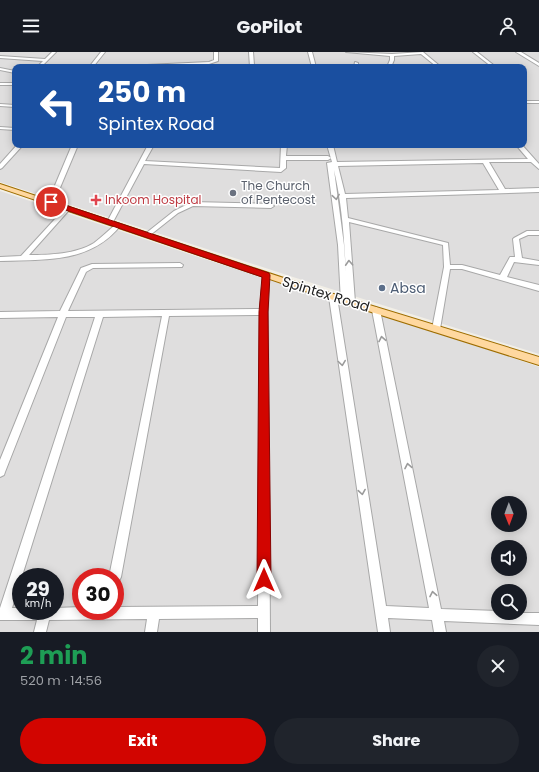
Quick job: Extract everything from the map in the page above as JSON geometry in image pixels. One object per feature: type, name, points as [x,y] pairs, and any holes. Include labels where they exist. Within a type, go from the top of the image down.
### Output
[{"type":"main road","name":"Spintex Road","points":[[0,186],[333,297],[539,361]]},
{"type":"street","points":[[7,57],[13,52]]},
{"type":"street","points":[[42,64],[54,52]]},
{"type":"street","points":[[93,64],[103,52]]},
{"type":"street","points":[[188,64],[216,62],[216,52]]},
{"type":"street","points":[[251,52],[252,64]]},
{"type":"street","points":[[305,52],[308,64]]},
{"type":"street","points":[[310,52],[313,64]]},
{"type":"street","points":[[348,52],[392,55],[421,52],[435,64]]},
{"type":"street","points":[[475,52],[490,64]]},
{"type":"street","points":[[518,52],[539,65]]},
{"type":"street","points":[[390,64],[392,55]]},
{"type":"street","points":[[0,57],[47,60]]},
{"type":"street","points":[[0,69],[12,71]]},
{"type":"street","points":[[0,84],[12,84]]},
{"type":"street","points":[[527,102],[539,102]]},
{"type":"street","points":[[0,105],[12,106]]},
{"type":"street","points":[[0,128],[12,129]]},
{"type":"street","points":[[0,167],[17,148]]},
{"type":"street","points":[[51,202],[74,148]]},
{"type":"street","points":[[0,259],[64,254],[86,249],[96,244],[114,224],[149,148]]},
{"type":"street","points":[[142,162],[281,170],[283,169],[284,148]]},
{"type":"street","points":[[326,148],[342,244],[347,301]]},
{"type":"street","points":[[331,148],[343,196],[347,301]]},
{"type":"street","points":[[522,148],[539,167]]},
{"type":"street","points":[[284,158],[328,158]]},
{"type":"street","points":[[335,164],[533,160]]},
{"type":"street","points":[[485,162],[504,191]]},
{"type":"street","points":[[343,196],[539,190]]},
{"type":"street","points":[[147,235],[176,212],[192,204],[271,206]]},
{"type":"street","points":[[24,257],[68,208]]},
{"type":"street","points":[[345,219],[446,244],[447,267],[436,328]]},
{"type":"street","points":[[519,259],[516,239],[518,236],[527,233],[539,233]]},
{"type":"street","points":[[503,277],[512,259],[539,263]]},
{"type":"street","points":[[0,472],[63,314],[82,271],[87,267],[180,265]]},
{"type":"street","points":[[447,267],[462,267],[539,288]]},
{"type":"street","points":[[264,632],[264,312],[266,275]]},
{"type":"street","points":[[333,297],[384,632]]},
{"type":"street","points":[[376,310],[440,632]]},
{"type":"street","points":[[0,315],[264,312]]},
{"type":"street","points":[[12,614],[2,614],[100,313]]},
{"type":"street","points":[[117,568],[166,314]]},
{"type":"street","points":[[124,612],[264,612]]},
{"type":"street","points":[[151,632],[154,612]]},
{"type":"street","points":[[381,612],[539,619]]},
{"type":"street","points":[[40,632],[43,620]]},
{"type":"shaded area","points":[[0,52],[539,52],[539,354],[293,277],[0,182]]},
{"type":"shaded area","points":[[0,191],[201,258],[459,339],[539,367],[539,632],[0,632]]},
{"type":"place","name":"The Church of Pentecost","points":[[233,193]]},
{"type":"place","name":"Inkoom Hospital","points":[[96,200]]},
{"type":"place","name":"Absa","points":[[382,288]]},
{"type":"route","points":[[51,202],[266,275],[264,312],[264,580]]}]
